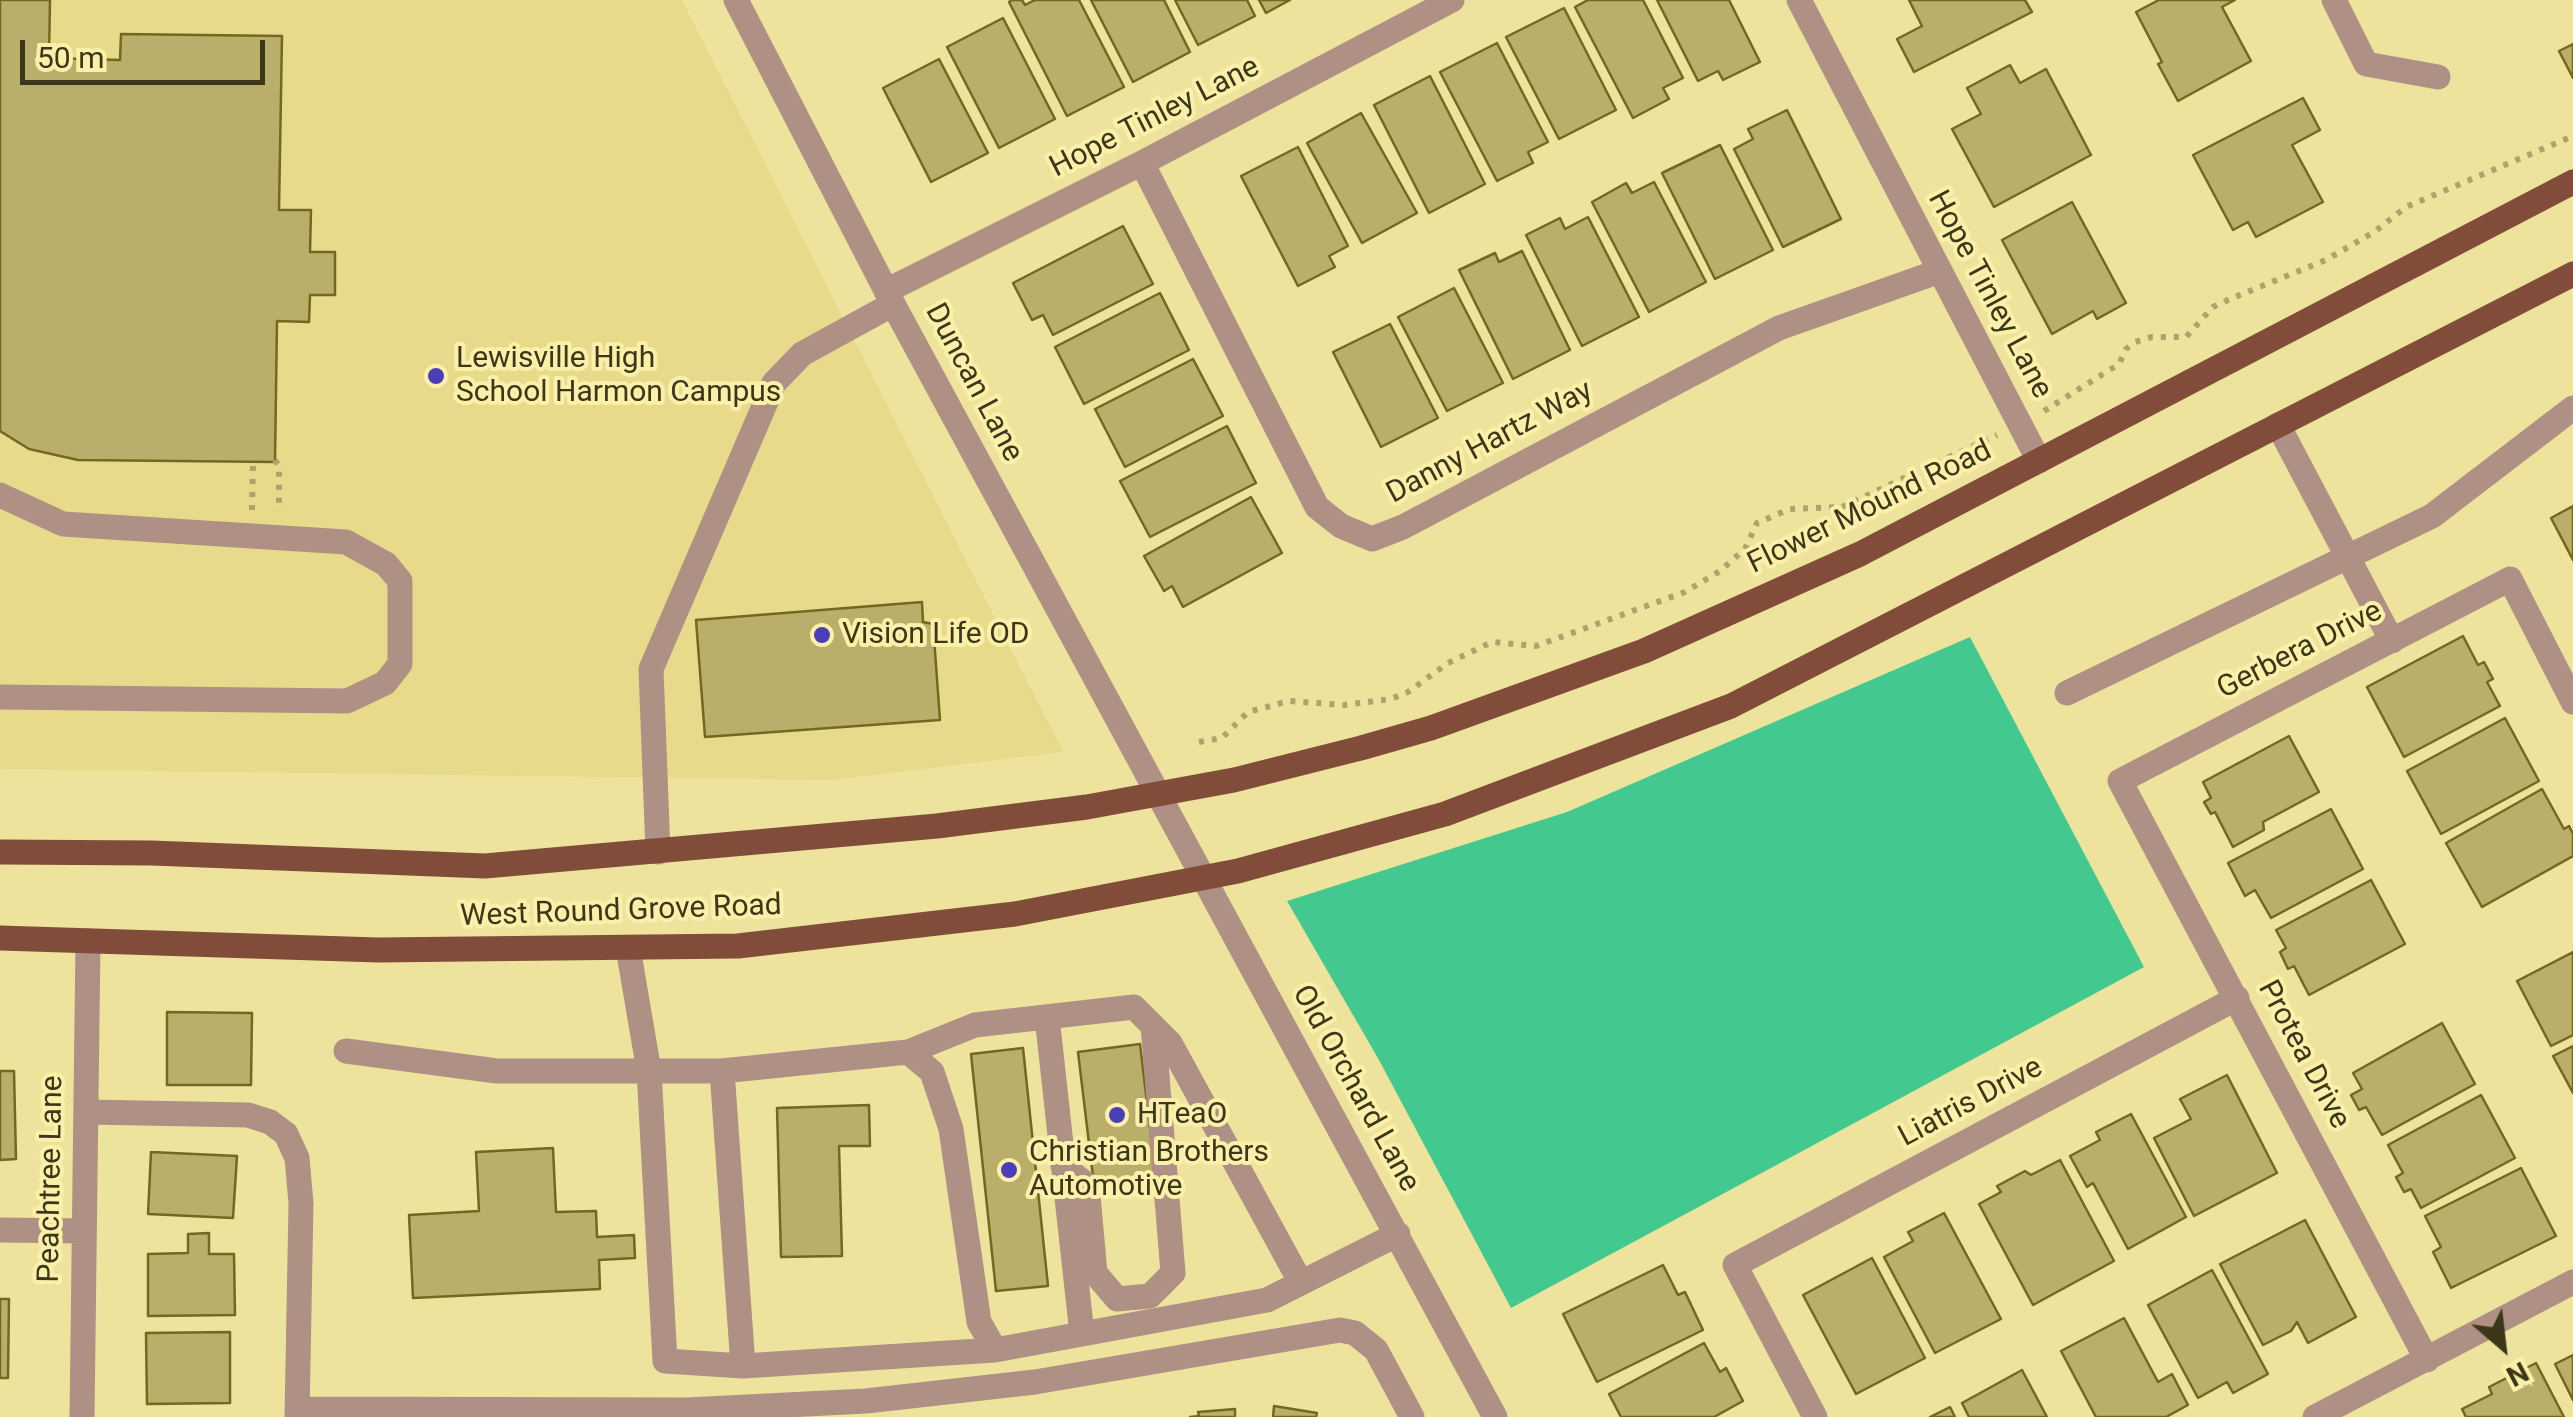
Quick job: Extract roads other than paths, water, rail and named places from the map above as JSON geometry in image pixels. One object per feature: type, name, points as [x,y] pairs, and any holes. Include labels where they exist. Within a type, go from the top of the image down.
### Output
[{"type":"main road","name":"Flower Mound Road","points":[[1158,793],[1234,780],[1430,728],[1644,651],[1860,554],[2573,182]]},
{"type":"main road","points":[[2278,424],[2573,274]]},
{"type":"main road","name":"West Round Grove Road","points":[[0,938],[378,950],[738,946],[1015,914],[1204,879],[1445,814],[1731,706],[2278,424]]},
{"type":"main road","name":"West Round Grove Road","points":[[0,852],[152,853],[486,866],[937,826],[1087,807],[1158,793]]},
{"type":"street","name":"Duncan Lane","points":[[736,0],[890,297],[1158,793]]},
{"type":"street","name":"Hope Tinley Lane","points":[[658,852],[651,670],[774,383],[802,354],[890,297],[1452,0]]},
{"type":"street","name":"Hope Tinley Lane","points":[[1799,0],[2039,460]]},
{"type":"street","points":[[2334,0],[2366,64],[2438,77]]},
{"type":"street","name":"Danny Hartz Way","points":[[1142,162],[1317,508],[1341,526],[1372,539],[1403,527],[1779,328],[1940,271]]},
{"type":"street","points":[[2067,693],[2432,516],[2573,408]]},
{"type":"street","points":[[2278,424],[2392,640]]},
{"type":"street","points":[[0,495],[63,524],[346,542],[386,564],[400,581],[400,664],[385,683],[347,702],[0,696]]},
{"type":"street","name":"Gerbera Drive","points":[[2120,781],[2510,580],[2573,702]]},
{"type":"street","name":"Protea Drive","points":[[2120,781],[2426,1360]]},
{"type":"street","name":"Old Orchard Lane","points":[[1158,793],[1495,1417]]},
{"type":"street","name":"Peachtree Lane","points":[[82,1417],[88,942]]},
{"type":"street","points":[[628,948],[649,1070],[665,1361],[743,1366],[995,1350],[1267,1300],[1398,1234]]},
{"type":"street","name":"Liatris Drive","points":[[1815,1417],[1735,1265],[2237,998]]},
{"type":"street","points":[[346,1051],[496,1070],[722,1071],[908,1052],[975,1025],[1134,1007],[1170,1043],[1301,1283]]},
{"type":"street","points":[[1047,1017],[1082,1334]]},
{"type":"street","points":[[1064,1166],[1087,1185],[1095,1273],[1118,1300],[1150,1296],[1174,1274],[1153,1026]]},
{"type":"street","points":[[908,1052],[932,1072],[950,1129],[978,1322],[995,1350]]},
{"type":"street","points":[[722,1071],[743,1366]]},
{"type":"street","points":[[86,1112],[248,1115],[270,1122],[286,1134],[298,1158],[302,1203],[297,1413],[687,1410],[866,1400],[1035,1382],[1340,1330],[1355,1333],[1376,1350],[1412,1417]]},
{"type":"street","points":[[0,1230],[84,1231]]},
{"type":"street","points":[[2315,1417],[2573,1282]]},
{"type":"place","name":"Lewisville High School Harmon Campus","points":[[436,376]]},
{"type":"place","name":"Vision Life OD","points":[[822,635]]},
{"type":"place","name":"HTeaO","points":[[1117,1115]]},
{"type":"place","name":"Christian Brothers Automotive","points":[[1009,1170]]}]
